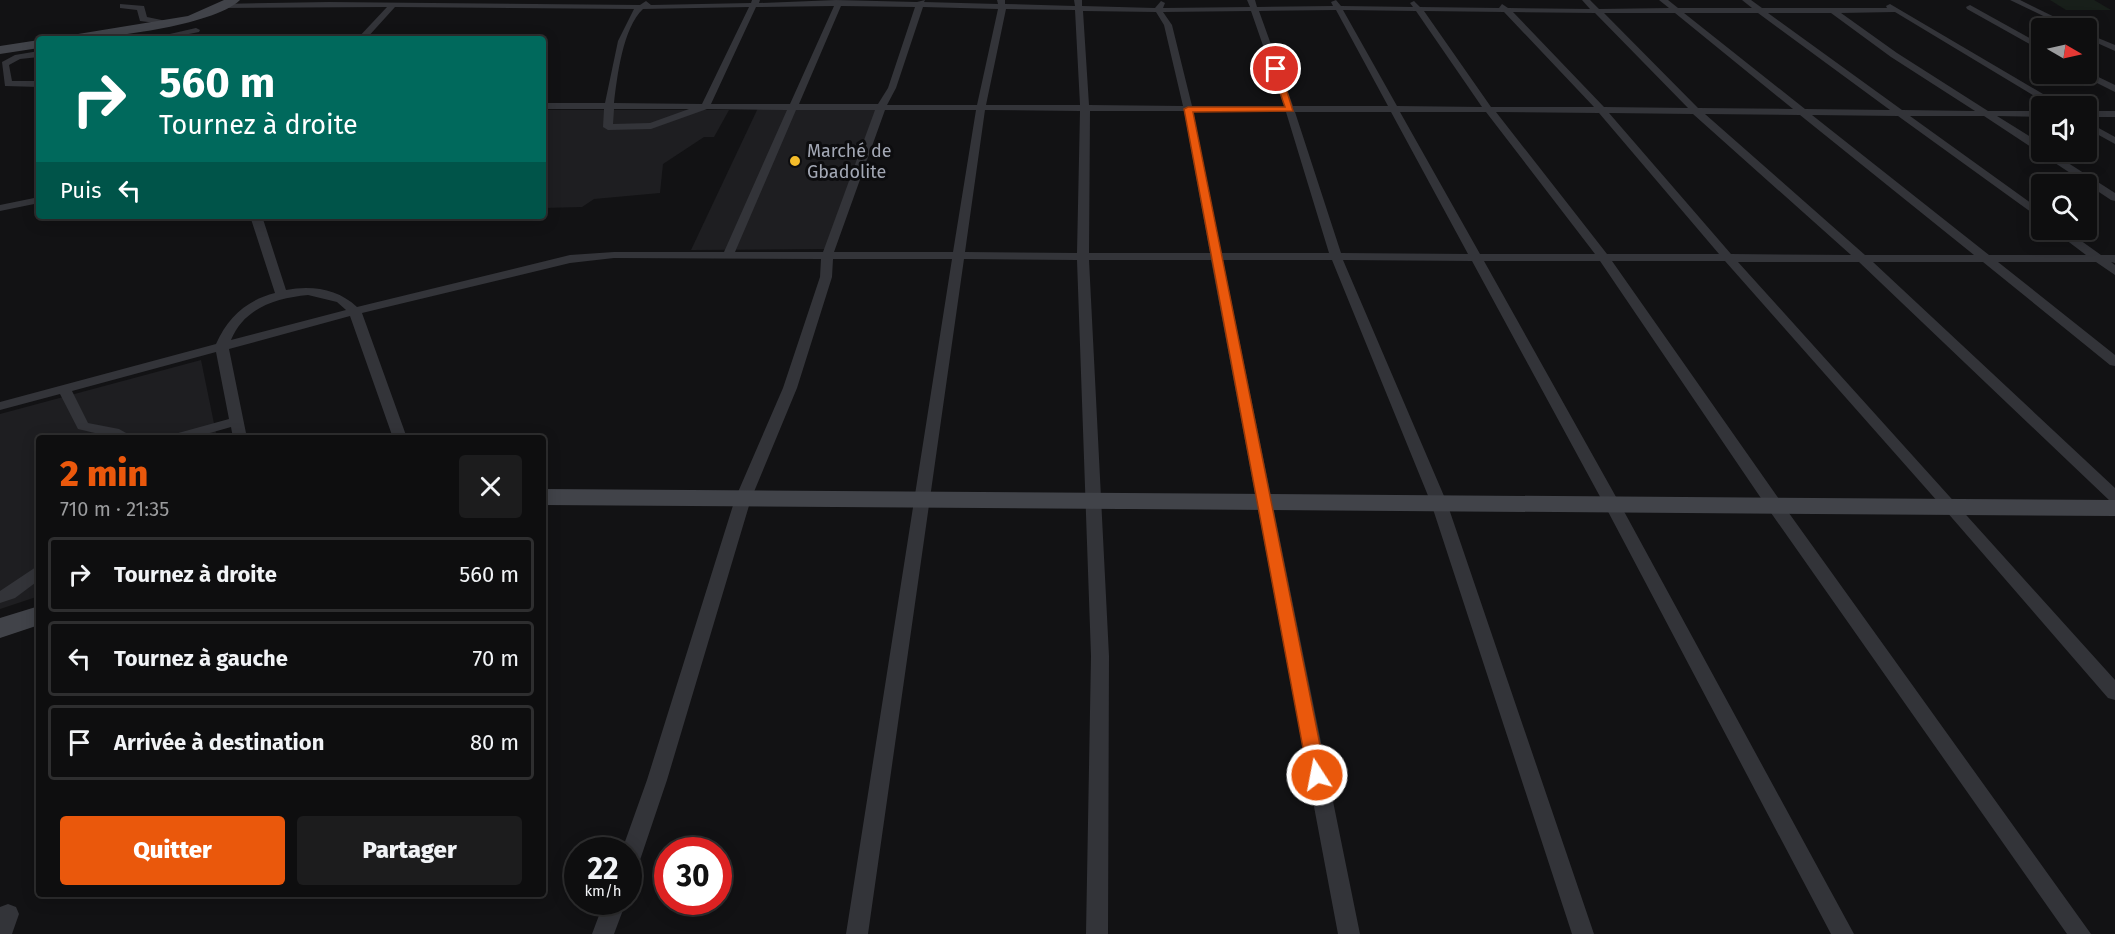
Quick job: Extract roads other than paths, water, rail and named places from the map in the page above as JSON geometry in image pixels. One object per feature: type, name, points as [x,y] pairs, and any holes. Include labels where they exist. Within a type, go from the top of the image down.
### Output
[{"type":"street","points":[[161,36],[194,25],[234,0]]},
{"type":"street","points":[[572,7],[579,0]]},
{"type":"street","points":[[652,0],[638,7],[624,34],[608,106],[608,127],[651,126],[705,107],[754,3]]},
{"type":"street","points":[[1586,0],[1696,111],[1862,258],[2115,497]]},
{"type":"street","points":[[1663,0],[2115,362]]},
{"type":"street","points":[[1746,0],[2031,209]]},
{"type":"street","points":[[1817,0],[1894,55],[2031,142]]},
{"type":"street","points":[[2014,0],[2052,18]]},
{"type":"street","points":[[222,6],[391,3],[638,7],[840,2],[1502,5],[1599,11],[1898,10]]},
{"type":"street","points":[[728,255],[840,2]]},
{"type":"street","points":[[364,36],[391,3]]},
{"type":"street","points":[[637,837],[657,780],[743,499],[790,388],[826,277],[827,255],[881,107],[892,88],[921,3]]},
{"type":"street","points":[[857,934],[981,107],[1002,4]]},
{"type":"street","points":[[1079,4],[1085,108],[1083,256],[1100,656],[1097,934]]},
{"type":"street","points":[[1253,4],[1290,110],[1336,257],[1439,504],[1583,934]]},
{"type":"street","points":[[1336,4],[1612,504],[1843,934]]},
{"type":"street","points":[[1415,4],[1489,110],[1604,258],[1775,506],[2080,934]]},
{"type":"street","points":[[1885,4],[2040,96]]},
{"type":"street","points":[[1160,5],[1168,25],[1188,109],[1349,934]]},
{"type":"street","points":[[1502,5],[1601,110],[1728,258],[1952,507],[2115,693]]},
{"type":"street","points":[[123,6],[141,8],[143,19],[194,25]]},
{"type":"street","points":[[1970,7],[2031,43]]},
{"type":"street","points":[[91,36],[172,23]]},
{"type":"street","points":[[194,25],[200,36]]},
{"type":"street","points":[[2097,40],[2115,48]]},
{"type":"street","points":[[0,50],[36,44]]},
{"type":"street","points":[[36,54],[18,57],[5,64],[8,84],[36,84]]},
{"type":"street","points":[[2097,80],[2115,89]]},
{"type":"street","points":[[546,106],[1898,111],[2031,114]]},
{"type":"street","points":[[2097,114],[2115,114]]},
{"type":"street","points":[[2097,130],[2115,141]]},
{"type":"street","points":[[2061,162],[2115,198]]},
{"type":"street","points":[[0,208],[36,201]]},
{"type":"street","points":[[257,219],[282,295]]},
{"type":"street","points":[[2073,240],[2115,271]]},
{"type":"street","points":[[0,406],[355,312],[570,259],[614,255],[2115,259]]},
{"type":"street","points":[[239,435],[222,347],[228,327],[241,313],[260,302],[298,292],[316,292],[341,299],[355,312],[399,435]]},
{"type":"street","points":[[64,389],[83,426],[121,435]]},
{"type":"street","points":[[187,435],[237,421]]},
{"type":"street","points":[[546,497],[2115,508]]},
{"type":"street","points":[[0,597],[9,594],[36,573]]},
{"type":"street","points":[[0,628],[36,616]]},
{"type":"street","points":[[603,934],[610,915]]},
{"type":"place","name":"Marché de Gbadolite","points":[[795,161]]}]
